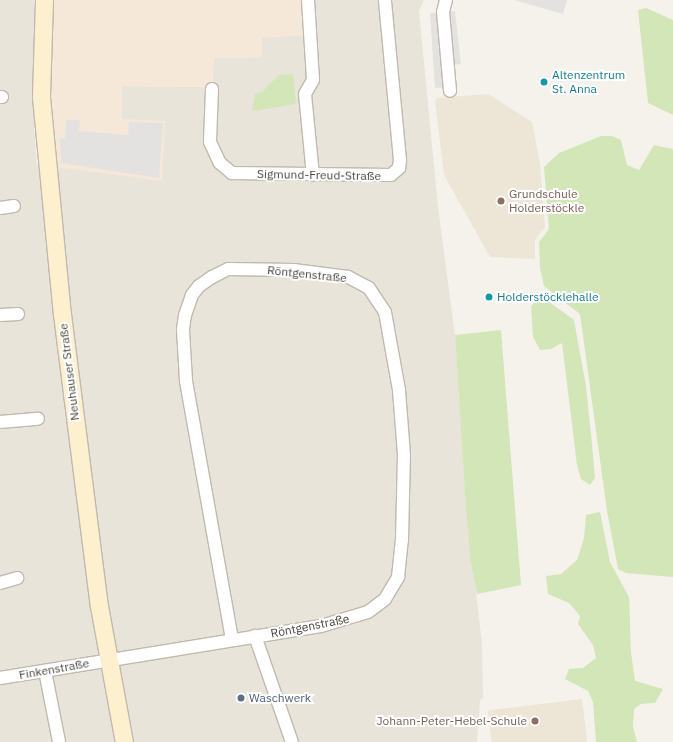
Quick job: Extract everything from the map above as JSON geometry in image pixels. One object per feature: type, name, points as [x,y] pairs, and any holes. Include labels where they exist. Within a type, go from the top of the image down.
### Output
[{"type":"street","name":"Neuhauser Straße","points":[[44,0],[41,97],[55,242],[74,416],[108,659],[124,742]]},
{"type":"street","points":[[308,0],[314,80],[305,94],[313,176]]},
{"type":"street","name":"Sigmund-Freud-Straße","points":[[212,89],[210,142],[220,163],[232,173],[385,177],[395,173],[399,168],[384,0]]},
{"type":"street","points":[[446,0],[443,12],[450,91]]},
{"type":"street","points":[[0,208],[14,206]]},
{"type":"street","name":"Röntgenstraße","points":[[108,659],[321,626],[368,612],[385,599],[398,577],[402,540],[404,455],[399,390],[389,327],[385,312],[369,288],[348,277],[295,270],[228,269],[199,286],[192,295],[185,315],[183,330],[186,381],[232,639]]},
{"type":"street","points":[[0,316],[18,314]]},
{"type":"street","points":[[0,422],[38,419]]},
{"type":"street","points":[[0,583],[18,578]]},
{"type":"street","points":[[255,636],[292,742]]},
{"type":"street","name":"Finkenstraße","points":[[0,678],[108,659]]},
{"type":"street","points":[[45,671],[59,742]]},
{"type":"shaded area","points":[[0,0],[34,0],[34,124],[37,166],[55,167],[122,119],[122,86],[212,87],[214,58],[262,57],[261,38],[306,0],[424,0],[419,11],[438,207],[455,335],[465,495],[482,644],[483,697],[480,701],[477,742],[0,742]]},
{"type":"shaded area","points":[[54,0],[306,0],[309,35],[262,38],[262,57],[214,58],[212,87],[122,86],[122,119],[165,121],[162,181],[55,167],[49,102]]},
{"type":"shaded area","points":[[514,0],[567,0],[563,14]]},
{"type":"shaded area","points":[[455,11],[461,64],[445,66],[447,87],[435,88],[430,13]]},
{"type":"shaded area","name":"Grundschule Holderstöckle","points":[[488,94],[532,122],[540,164],[545,227],[535,240],[535,259],[490,257],[444,175],[435,102],[437,98]]},
{"type":"shaded area","points":[[66,120],[80,120],[79,131],[128,135],[129,122],[163,123],[159,178],[61,163],[60,139],[65,138]]},
{"type":"shaded area","name":"Johann-Peter-Hebel-Schule","points":[[582,699],[587,742],[492,742],[488,711]]},
{"type":"green space","points":[[646,8],[673,20],[673,115],[648,103],[638,10]]},
{"type":"green space","points":[[293,74],[296,104],[252,111],[255,94],[262,92],[279,75]]},
{"type":"green space","points":[[601,136],[612,136],[621,140],[627,165],[639,170],[654,145],[673,149],[673,577],[626,573],[618,569],[607,511],[580,314],[544,286],[540,268],[539,242],[549,229],[544,167],[559,153]]},
{"type":"green space","points":[[542,297],[574,320],[586,386],[592,444],[595,478],[590,485],[581,479],[577,465],[562,343],[551,349],[540,350],[533,337],[531,306]]},
{"type":"green space","points":[[501,330],[521,585],[477,594],[471,563],[465,495],[455,335]]},
{"type":"green space","points":[[600,512],[610,562],[629,597],[631,652],[635,681],[663,689],[655,703],[641,704],[634,709],[633,727],[637,742],[596,742],[593,702],[588,691],[565,679],[569,669],[583,668],[596,658],[593,645],[578,624],[580,616],[569,603],[548,594],[546,576],[561,574],[577,560],[584,538],[586,515]]},
{"type":"place","name":"Altenzentrum St. Anna","points":[[544,82]]},
{"type":"place","name":"Grundschule Holderstöckle","points":[[501,201]]},
{"type":"place","name":"Holderstöcklehalle","points":[[489,297]]},
{"type":"place","name":"Waschwerk","points":[[241,698]]},
{"type":"place","name":"Johann-Peter-Hebel-Schule","points":[[535,721]]}]
